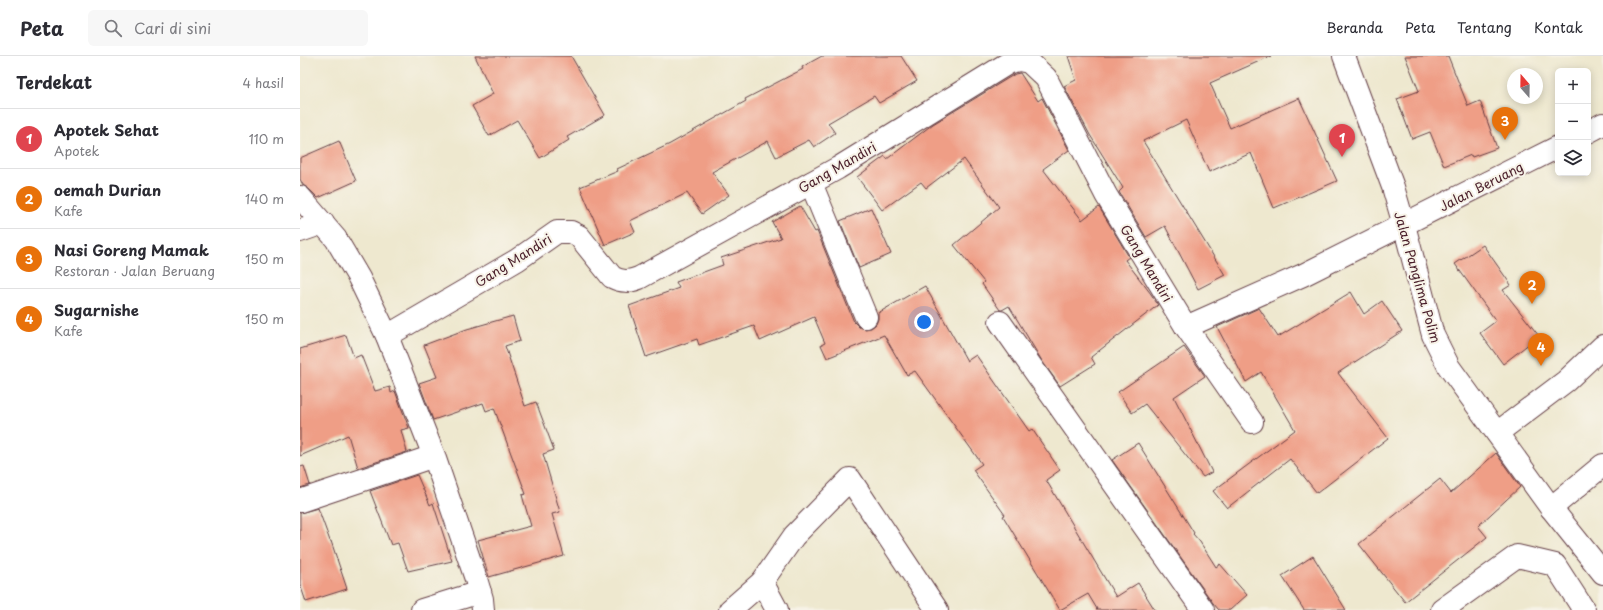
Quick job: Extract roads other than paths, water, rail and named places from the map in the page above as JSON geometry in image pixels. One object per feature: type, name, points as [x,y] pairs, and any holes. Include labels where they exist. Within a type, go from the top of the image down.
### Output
[{"type":"street","name":"Jalan Panglima Polim","points":[[1344,56],[1393,187],[1428,318],[1440,351],[1448,367],[1551,508],[1603,572]]},
{"type":"street","name":"Gang Mandiri","points":[[387,336],[517,260],[557,232],[571,232],[579,236],[612,277],[619,281],[629,282],[639,278],[838,168],[1003,65],[1019,60],[1029,62],[1046,78],[1106,195],[1186,327],[1252,422]]},
{"type":"street","points":[[1591,130],[1603,124]]},
{"type":"street","name":"Jalan Beruang","points":[[1404,224],[1555,148]]},
{"type":"street","points":[[811,183],[866,317]]},
{"type":"street","points":[[300,197],[336,239],[359,278],[387,336],[434,456],[481,601],[422,610]]},
{"type":"street","points":[[300,231],[323,223]]},
{"type":"street","points":[[1186,327],[1303,275],[1404,224]]},
{"type":"street","points":[[1000,322],[1203,610]]},
{"type":"street","points":[[1497,433],[1566,381],[1603,346]]},
{"type":"street","points":[[300,501],[434,456]]},
{"type":"street","points":[[1551,508],[1603,465]]},
{"type":"street","points":[[730,610],[762,582],[794,536],[850,479],[937,610]]},
{"type":"street","points":[[1442,610],[1517,556],[1554,565],[1584,610]]},
{"type":"street","points":[[762,582],[777,610]]},
{"type":"place","name":"Nasi Goreng Mamak","points":[[1505,140]]},
{"type":"place","name":"Apotek Sehat","points":[[1342,157]]},
{"type":"place","name":"oemah Durian","points":[[1532,304]]},
{"type":"place","name":"Sugarnishe","points":[[1541,366]]}]
